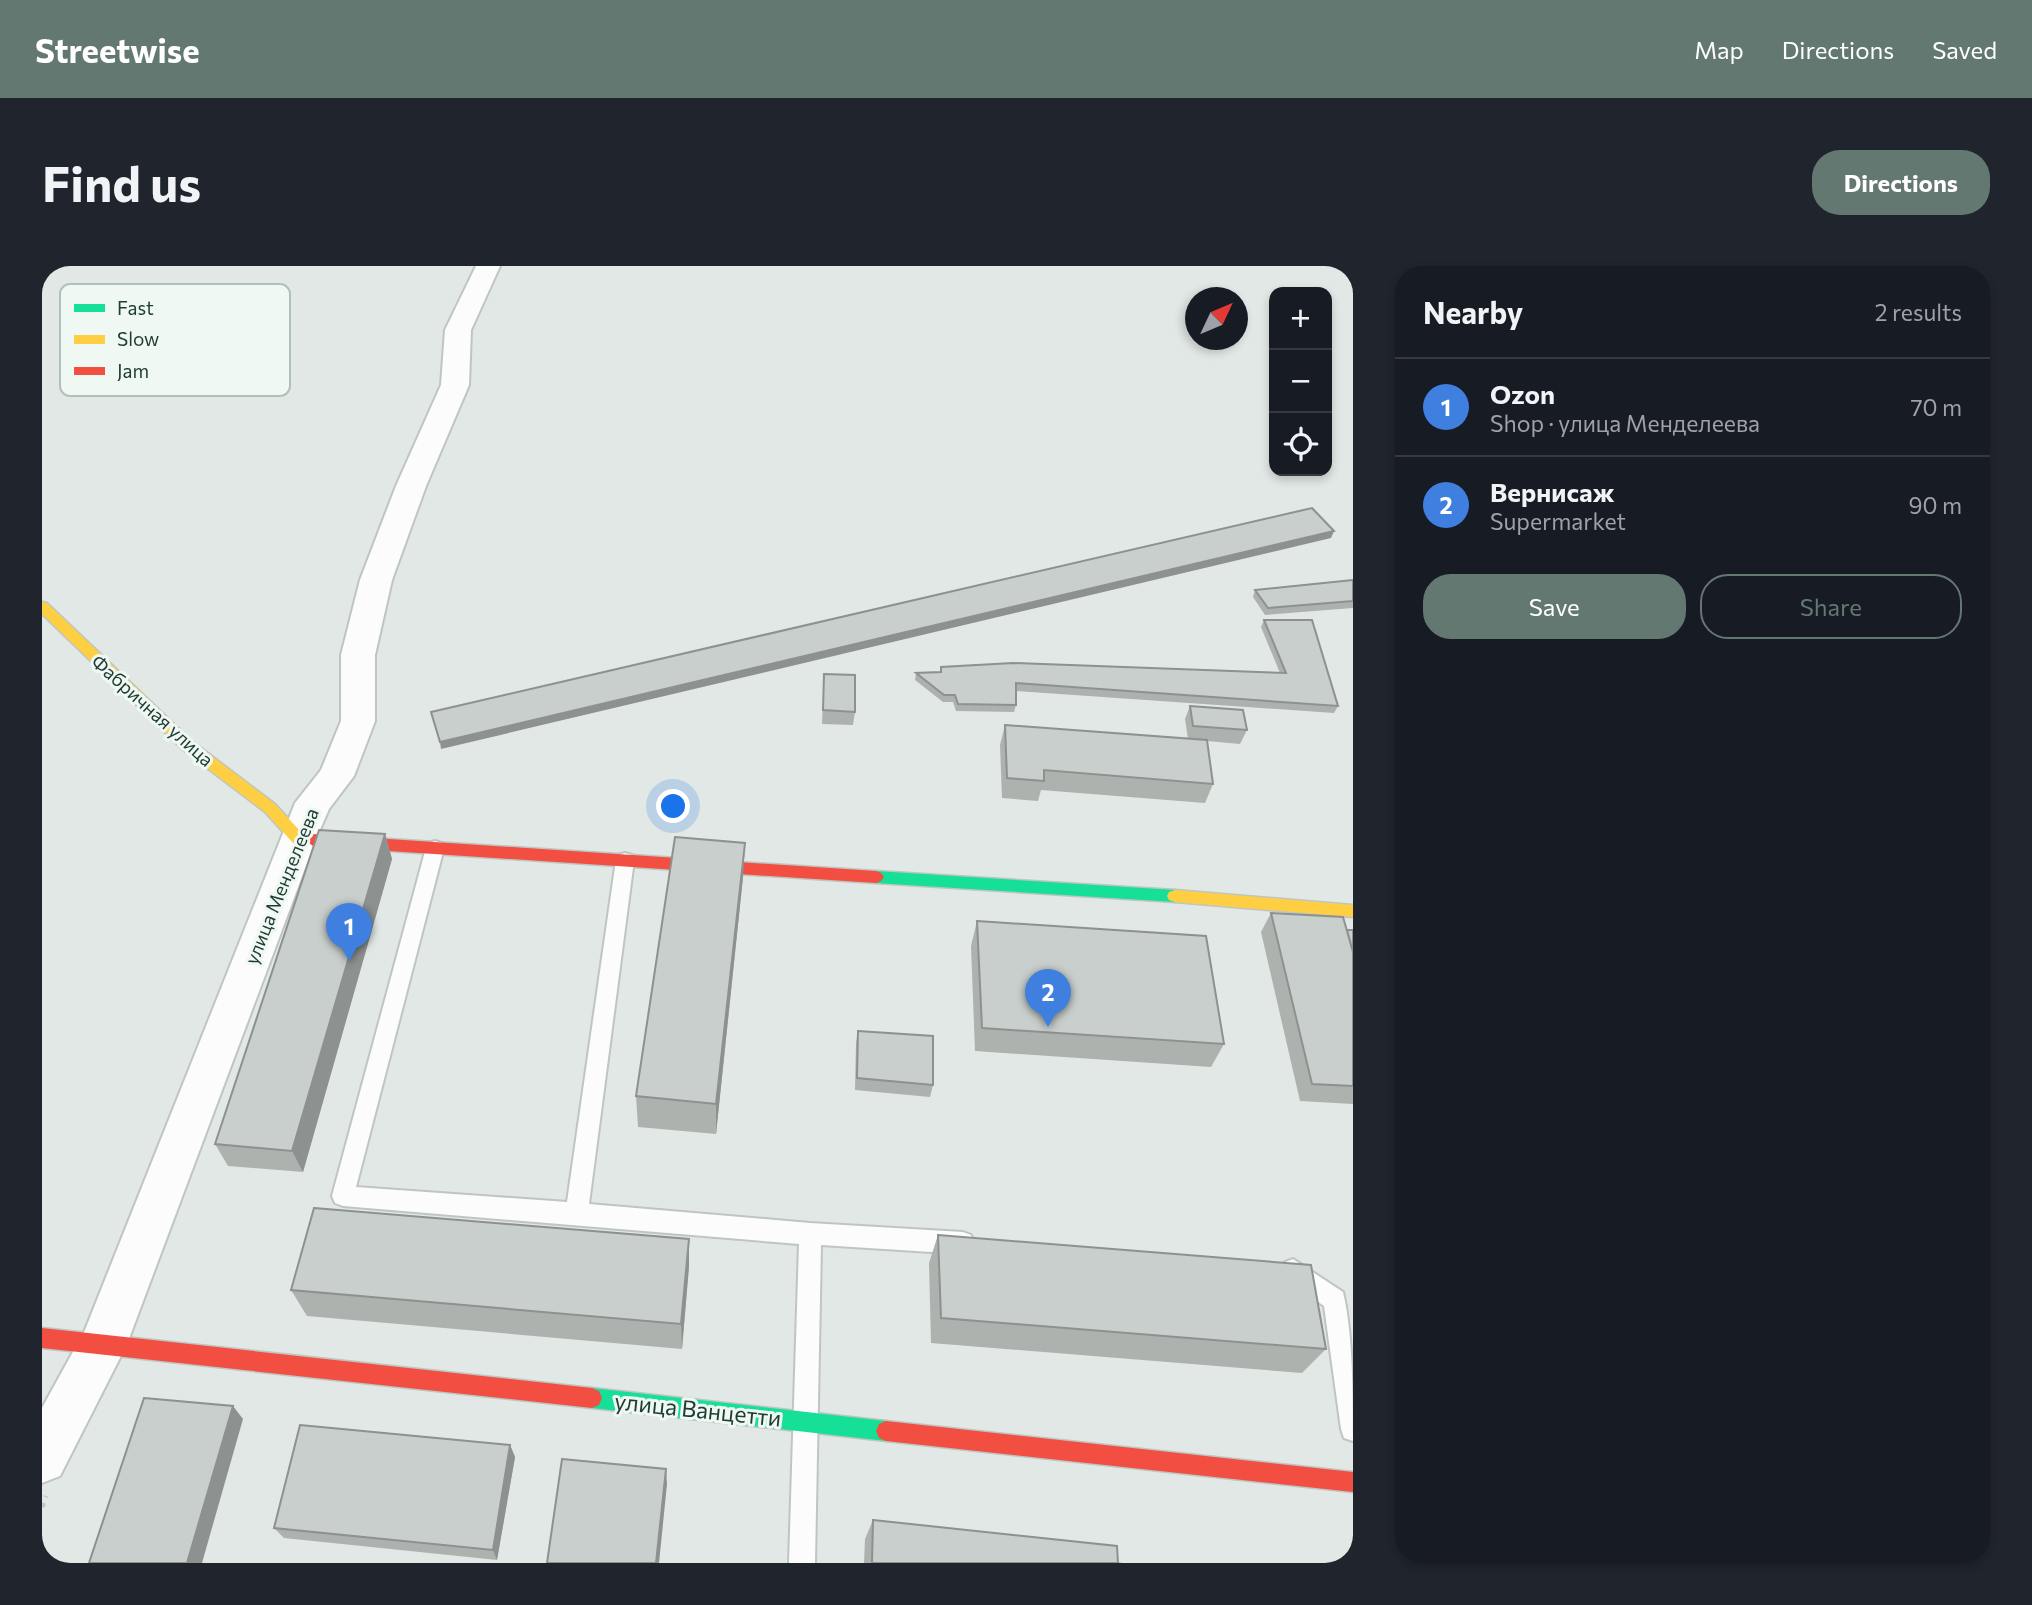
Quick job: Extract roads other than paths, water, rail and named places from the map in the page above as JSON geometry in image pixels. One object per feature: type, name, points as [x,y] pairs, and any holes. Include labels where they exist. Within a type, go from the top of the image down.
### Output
[{"type":"street","name":"улица Менделеева","points":[[42,1458],[103,1344],[298,839],[313,803],[336,776],[358,721],[358,655],[376,580],[411,486],[455,385],[458,330],[488,266]]},
{"type":"street","name":"Фабричная улица","points":[[42,606],[187,745],[270,808],[298,839]]},
{"type":"street","points":[[298,839],[1232,900],[1353,911]]},
{"type":"street","name":"улица Ванцетти","points":[[42,1338],[1353,1482]]},
{"type":"lane","points":[[435,848],[343,1196],[810,1234],[988,1245]]},
{"type":"lane","points":[[577,1213],[625,860]]},
{"type":"lane","points":[[802,1563],[810,1234]]},
{"type":"lane","points":[[1265,1268],[1293,1270],[1335,1300],[1353,1429]]},
{"type":"place","name":"Ozon","points":[[349,961]]},
{"type":"place","name":"Вернисаж","points":[[1048,1027]]}]
